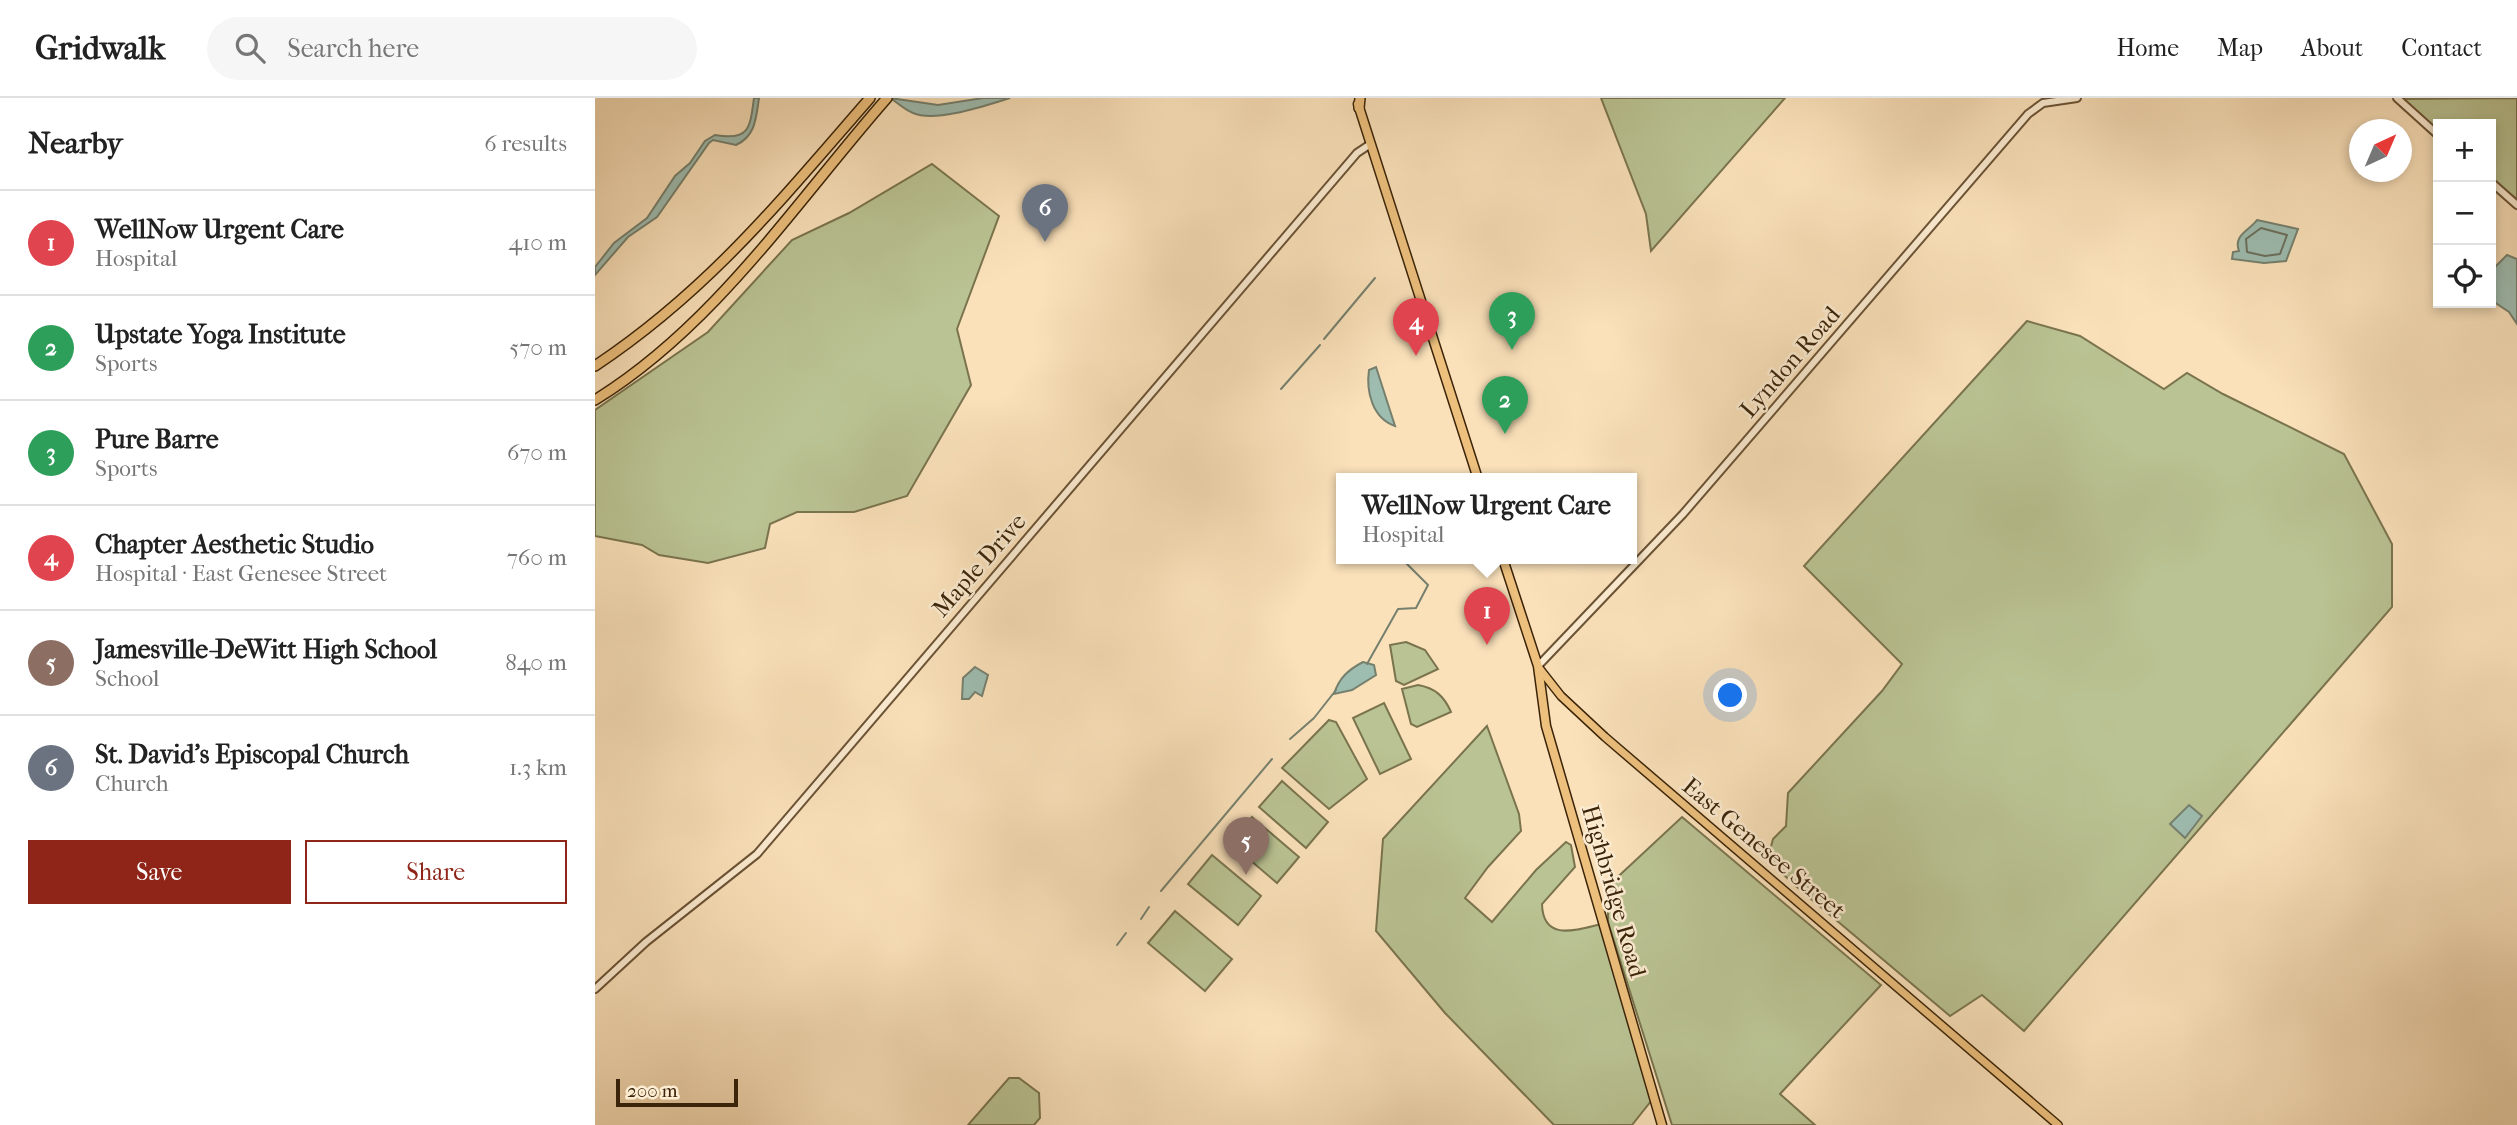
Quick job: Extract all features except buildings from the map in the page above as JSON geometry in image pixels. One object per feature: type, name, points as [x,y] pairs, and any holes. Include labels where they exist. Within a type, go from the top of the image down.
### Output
[{"type":"highway","points":[[595,366],[655,325],[723,264],[870,98]]},
{"type":"highway","points":[[595,400],[657,356],[709,307],[887,98]]},
{"type":"highway","points":[[1358,98],[1370,145],[1476,473]]},
{"type":"highway","name":"East Genesee Street","points":[[1505,564],[1538,666]]},
{"type":"highway","name":"Highbridge Road","points":[[1538,666],[1548,733],[1662,1125]]},
{"type":"main road","name":"East Genesee Street","points":[[1538,666],[1561,696],[1615,746],[2058,1125]]},
{"type":"street","name":"Lyndon Road","points":[[1637,561],[1691,504],[2028,114],[2043,103],[2077,98]]},
{"type":"street","points":[[2397,98],[2433,130]]},
{"type":"street","name":"Maple Drive","points":[[595,989],[646,942],[757,853],[1357,153],[1370,145]]},
{"type":"street","points":[[2496,186],[2517,205]]},
{"type":"street","name":"Lyndon Road","points":[[1538,666],[1634,564]]},
{"type":"green space","points":[[1601,98],[1785,98],[1651,251],[1646,214]]},
{"type":"green space","points":[[2517,98],[2517,201],[2496,182],[2496,119],[2433,119],[2433,126],[2403,99]]},
{"type":"green space","points":[[932,164],[999,216],[957,329],[971,385],[907,496],[854,512],[797,512],[770,524],[765,548],[708,563],[659,555],[642,545],[595,536],[595,410],[708,332],[792,240],[849,213]]},
{"type":"green space","points":[[2027,321],[2080,336],[2164,389],[2187,373],[2223,394],[2344,454],[2392,544],[2392,607],[2024,1031],[1982,995],[1950,1016],[1791,882],[1768,858],[1773,839],[1786,826],[1788,793],[1882,691],[1902,664],[1804,566]]},
{"type":"green space","points":[[1406,642],[1425,650],[1438,669],[1404,685],[1396,681],[1390,645]]},
{"type":"green space","points":[[1418,685],[1438,694],[1451,712],[1417,727],[1411,724],[1402,689]]},
{"type":"green space","points":[[1384,703],[1411,759],[1380,774],[1353,718]]},
{"type":"green space","points":[[1329,720],[1336,722],[1367,779],[1329,809],[1282,768]]},
{"type":"green space","points":[[1487,726],[1519,814],[1521,831],[1488,867],[1465,898],[1492,922],[1536,870],[1566,842],[1571,845],[1575,867],[1542,904],[1544,916],[1548,924],[1562,930],[1601,924],[1651,1101],[1632,1125],[1554,1125],[1445,1013],[1376,931],[1383,839]]},
{"type":"green space","points":[[1282,781],[1328,822],[1306,848],[1259,807]]},
{"type":"green space","points":[[1252,817],[1299,857],[1277,883],[1230,843]]},
{"type":"green space","points":[[1682,817],[1881,985],[1780,1094],[1815,1125],[1672,1125],[1608,922],[1608,886]]},
{"type":"green space","points":[[1212,855],[1261,896],[1238,925],[1188,884]]},
{"type":"green space","points":[[1175,911],[1232,959],[1205,991],[1148,943]]},
{"type":"green space","points":[[1009,1078],[1019,1078],[1039,1093],[1040,1118],[1034,1125],[968,1125]]},
{"type":"water","points":[[754,98],[759,98],[757,112],[748,137],[736,145],[713,140],[709,143],[657,217],[628,237],[595,275],[595,267],[614,243],[647,218],[675,176],[690,163],[705,141],[715,135],[735,136],[746,130]]},
{"type":"water","points":[[890,98],[938,105],[983,98],[1010,98],[961,112],[923,116],[913,113]]},
{"type":"water","points":[[2257,220],[2298,229],[2286,261],[2264,263],[2232,259],[2233,252],[2239,251],[2240,237]]},
{"type":"water","points":[[2507,255],[2517,259],[2517,324],[2509,312],[2496,303],[2496,266]]},
{"type":"water","points":[[1376,367],[1395,426],[1381,417],[1372,403],[1369,370]]},
{"type":"water","points":[[1363,662],[1374,665],[1376,675],[1352,690],[1334,694],[1345,675]]},
{"type":"water","points":[[975,667],[988,675],[982,696],[975,692],[969,699],[962,699],[963,678]]},
{"type":"water","points":[[2189,805],[2202,816],[2185,838],[2170,824]]},
{"type":"waterway","points":[[1324,339],[1375,278]]},
{"type":"waterway","points":[[1281,389],[1320,345]]},
{"type":"waterway","points":[[1367,664],[1398,609],[1416,608],[1428,585],[1407,564]]},
{"type":"waterway","points":[[1290,739],[1314,718],[1336,690]]},
{"type":"waterway","points":[[1161,891],[1272,759]]},
{"type":"waterway","points":[[1141,919],[1149,907]]},
{"type":"waterway","points":[[1117,945],[1126,933]]},
{"type":"place","name":"St. David's Episcopal Church","points":[[1045,242]]},
{"type":"place","name":"Pure Barre","points":[[1512,350]]},
{"type":"place","name":"Chapter Aesthetic Studio","points":[[1416,356]]},
{"type":"place","name":"Upstate Yoga Institute","points":[[1505,434]]},
{"type":"place","name":"WellNow Urgent Care","points":[[1487,645]]},
{"type":"place","name":"Jamesville-DeWitt High School","points":[[1246,875]]}]
